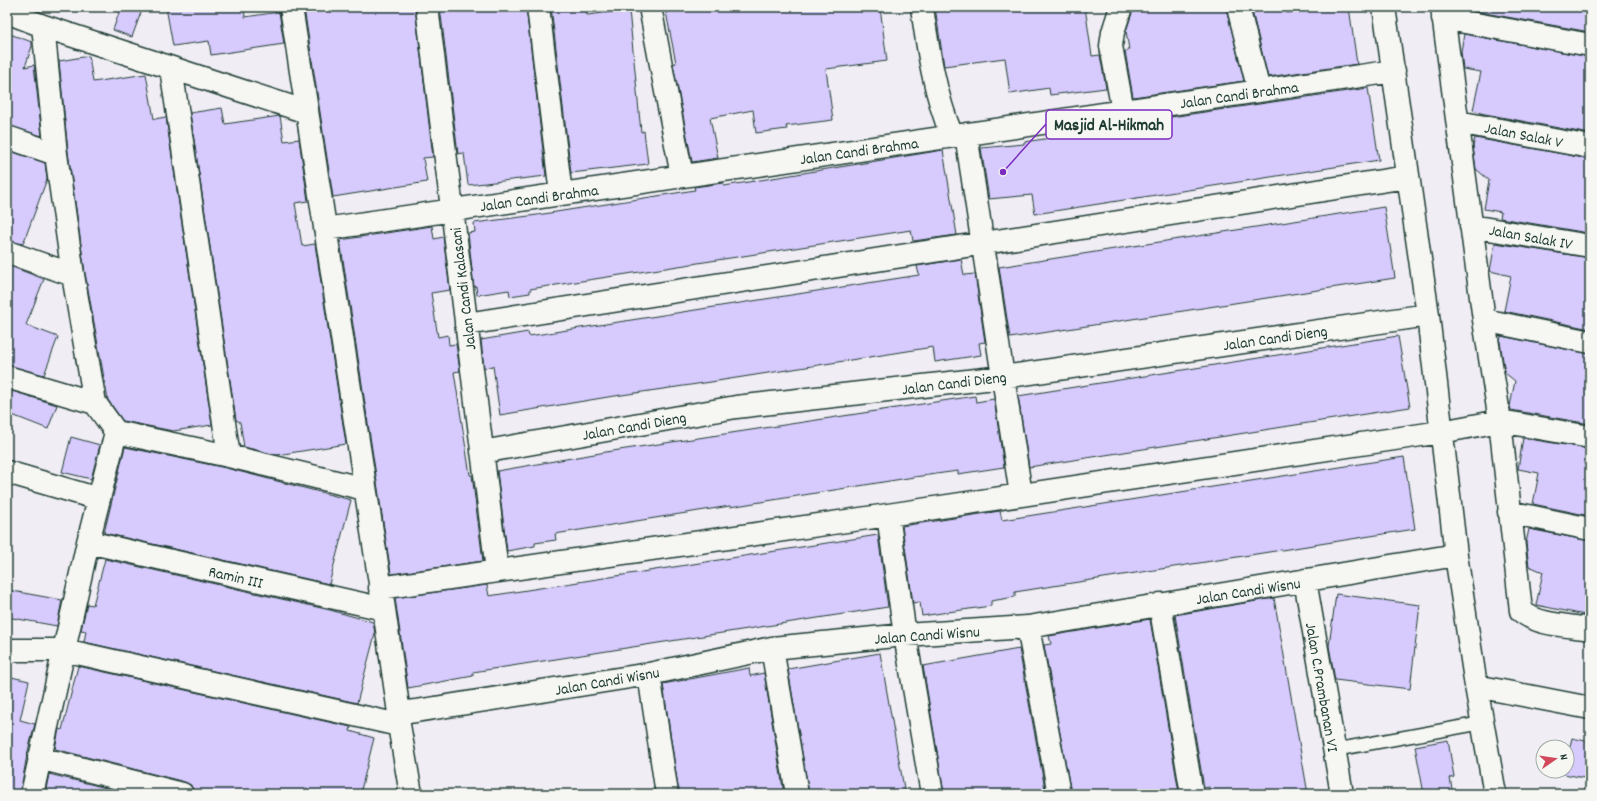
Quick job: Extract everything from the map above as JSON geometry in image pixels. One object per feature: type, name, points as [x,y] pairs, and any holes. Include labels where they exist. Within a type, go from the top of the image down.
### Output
[{"type":"street","points":[[291,7],[411,794]]},
{"type":"street","name":"Jalan Candi Kalasani","points":[[427,7],[497,571]]},
{"type":"street","points":[[538,7],[561,194]]},
{"type":"street","points":[[650,7],[682,176]]},
{"type":"street","points":[[922,7],[929,57],[944,116],[959,135],[983,243],[1021,495]]},
{"type":"street","points":[[1121,7],[1113,32],[1111,46],[1123,111]]},
{"type":"street","points":[[1238,7],[1259,91]]},
{"type":"street","points":[[1384,7],[1444,431],[1456,555],[1482,723],[1495,794]]},
{"type":"street","points":[[7,12],[44,26],[170,68],[307,112]]},
{"type":"street","points":[[1590,45],[1442,12],[1484,320],[1494,422],[1509,512],[1521,611],[1537,620],[1590,629]]},
{"type":"street","points":[[44,26],[56,154],[73,275],[95,403],[116,432],[229,456],[365,489]]},
{"type":"street","points":[[170,68],[229,456]]},
{"type":"street","name":"Jalan Candi Brahma","points":[[325,229],[1394,71]]},
{"type":"street","name":"Jalan Salak V","points":[[1458,122],[1590,146]]},
{"type":"street","points":[[7,137],[56,154]]},
{"type":"street","points":[[466,324],[1408,177]]},
{"type":"street","name":"Jalan Salak IV","points":[[1471,226],[1590,246]]},
{"type":"street","points":[[7,252],[73,275]]},
{"type":"street","name":"Jalan Candi Dieng","points":[[482,452],[736,407],[1003,377],[1428,315]]},
{"type":"street","points":[[1484,320],[1590,342]]},
{"type":"street","points":[[7,377],[95,403]]},
{"type":"street","points":[[380,588],[888,515],[1444,431],[1494,422],[1590,437]]},
{"type":"street","points":[[32,794],[88,542],[116,432]]},
{"type":"street","points":[[7,472],[99,499]]},
{"type":"street","points":[[1509,512],[1590,529]]},
{"type":"street","points":[[888,515],[905,634],[932,794]]},
{"type":"street","name":"Ramin III","points":[[88,542],[384,609]]},
{"type":"street","name":"Jalan Candi Wisnu","points":[[7,650],[64,650],[399,719],[416,711],[649,674],[772,648],[905,634],[1028,627],[1456,555]]},
{"type":"street","name":"Jalan C.Prambanan VI","points":[[1305,580],[1342,794]]},
{"type":"street","points":[[1160,604],[1192,794]]},
{"type":"street","points":[[1028,627],[1059,794]]},
{"type":"street","points":[[772,648],[797,794]]},
{"type":"street","points":[[649,674],[667,794]]},
{"type":"street","points":[[1476,686],[1590,708]]},
{"type":"street","points":[[39,758],[182,794]]},
{"type":"lane","points":[[1334,750],[1482,723]]},
{"type":"building","points":[[121,7],[143,7],[132,37],[113,30]]},
{"type":"building","points":[[166,7],[244,7],[245,17],[279,12],[284,44],[211,55],[209,41],[173,46]]},
{"type":"building","points":[[415,7],[433,157],[423,158],[427,182],[333,197],[304,8]]},
{"type":"building","points":[[440,7],[526,7],[546,176],[468,185],[464,153],[458,154]]},
{"type":"building","points":[[551,7],[586,7],[587,15],[629,10],[641,132],[644,131],[648,164],[571,173]]},
{"type":"building","points":[[665,7],[880,7],[887,61],[826,69],[833,120],[786,126],[787,129],[756,133],[753,110],[710,118],[718,158],[692,162],[673,64],[676,63]]},
{"type":"building","points":[[935,7],[1085,7],[1092,56],[1100,55],[1106,88],[1050,95],[1049,88],[1010,94],[1005,58],[944,66]]},
{"type":"building","points":[[1151,7],[1226,7],[1244,81],[1133,97],[1125,51],[1129,50],[1126,31],[1133,10]]},
{"type":"building","points":[[1251,7],[1287,7],[1287,13],[1328,7],[1349,7],[1357,64],[1268,77]]},
{"type":"building","points":[[1469,7],[1590,7],[1590,32],[1468,10]]},
{"type":"building","points":[[7,33],[32,42],[25,67],[34,65],[42,136],[7,125]]},
{"type":"building","points":[[1464,34],[1590,57],[1590,134],[1480,113],[1473,110],[1481,72],[1463,69],[1461,51]]},
{"type":"building","points":[[89,56],[93,82],[146,74],[154,119],[166,117],[212,425],[173,431],[123,421],[108,400],[85,273],[68,152],[59,61]]},
{"type":"building","points":[[1368,88],[1379,160],[1035,214],[1032,195],[989,199],[981,148],[1024,144],[1024,142],[1131,126],[1130,123]]},
{"type":"building","points":[[222,108],[225,124],[280,116],[284,141],[299,139],[308,201],[295,203],[302,246],[315,244],[346,444],[277,455],[244,447],[240,422],[236,420],[190,113]]},
{"type":"building","points":[[1475,138],[1590,159],[1590,220],[1588,233],[1500,218],[1501,212],[1484,209],[1489,180],[1476,169],[1473,146]]},
{"type":"building","points":[[7,150],[45,163],[47,179],[23,244],[7,240]]},
{"type":"building","points":[[943,150],[957,235],[913,241],[911,230],[530,289],[530,293],[510,296],[509,290],[477,295],[476,286],[474,287],[468,233],[475,232],[474,223],[537,215],[695,190],[694,187],[723,183],[724,186]]},
{"type":"building","points":[[1384,207],[1395,278],[1010,338],[999,267]]},
{"type":"building","points":[[432,226],[434,239],[443,237],[450,290],[431,293],[438,337],[448,335],[449,345],[456,344],[460,371],[454,372],[470,475],[472,475],[483,561],[391,574],[340,240]]},
{"type":"building","points":[[1495,243],[1590,258],[1590,329],[1504,311],[1511,276],[1490,271]]},
{"type":"building","points":[[961,259],[964,275],[975,274],[985,342],[979,343],[981,355],[935,362],[933,347],[500,415],[493,366],[484,368],[481,340],[528,332],[529,336],[919,275],[917,266]]},
{"type":"building","points":[[7,265],[44,279],[26,325],[58,337],[44,375],[7,365]]},
{"type":"building","points":[[1398,336],[1410,407],[1029,467],[1018,396]]},
{"type":"building","points":[[1501,336],[1590,354],[1590,424],[1511,410],[1510,406],[1515,381],[1505,373],[1500,342]]},
{"type":"building","points":[[12,391],[57,405],[48,429],[7,413],[7,403]]},
{"type":"building","points":[[975,396],[976,402],[994,399],[1004,467],[958,474],[958,471],[914,477],[555,534],[556,540],[535,543],[535,546],[507,551],[497,471],[606,452]]},
{"type":"building","points":[[71,437],[100,445],[91,479],[62,472]]},
{"type":"building","points":[[1523,438],[1590,449],[1590,516],[1533,504],[1539,473],[1518,469]]},
{"type":"building","points":[[125,447],[226,468],[351,500],[329,584],[104,533]]},
{"type":"building","points":[[1404,457],[1415,529],[1015,592],[1015,597],[991,601],[991,606],[922,616],[920,602],[913,603],[902,526],[1000,511],[1002,520]]},
{"type":"building","points":[[1529,529],[1590,541],[1590,616],[1536,605],[1543,572],[1529,566],[1526,543]]},
{"type":"building","points":[[878,535],[888,607],[473,672],[473,676],[408,688],[395,598],[487,585],[489,596]]},
{"type":"building","points":[[105,559],[330,610],[373,622],[375,634],[357,703],[84,642],[86,631],[81,630],[87,604],[93,605]]},
{"type":"building","points":[[7,590],[62,600],[57,626],[7,617]]},
{"type":"building","points":[[1336,594],[1420,605],[1410,689],[1335,680],[1329,646]]},
{"type":"building","points":[[1274,598],[1308,794],[1210,794],[1209,787],[1204,788],[1175,615]]},
{"type":"building","points":[[1150,619],[1179,793],[1071,794],[1044,645],[1051,644],[1049,636]]},
{"type":"building","points":[[1019,649],[1046,794],[944,794],[923,666]]},
{"type":"building","points":[[880,653],[905,794],[809,794],[788,669]]},
{"type":"building","points":[[78,666],[351,727],[350,731],[374,738],[360,794],[194,794],[191,785],[185,782],[55,749],[59,729],[62,730]]},
{"type":"building","points":[[749,668],[750,676],[764,673],[784,794],[679,794],[663,684]]},
{"type":"building","points":[[7,676],[29,681],[20,720],[35,724],[27,755],[20,794],[7,792]]},
{"type":"building","points":[[1572,738],[1590,742],[1590,779],[1575,776],[1575,739]]},
{"type":"building","points":[[1448,740],[1454,777],[1450,778],[1453,794],[1424,794],[1415,746]]},
{"type":"building","points":[[49,774],[131,794],[45,794]]},
{"type":"place","name":"Masjid Al-Hikmah","points":[[1003,172]]}]
